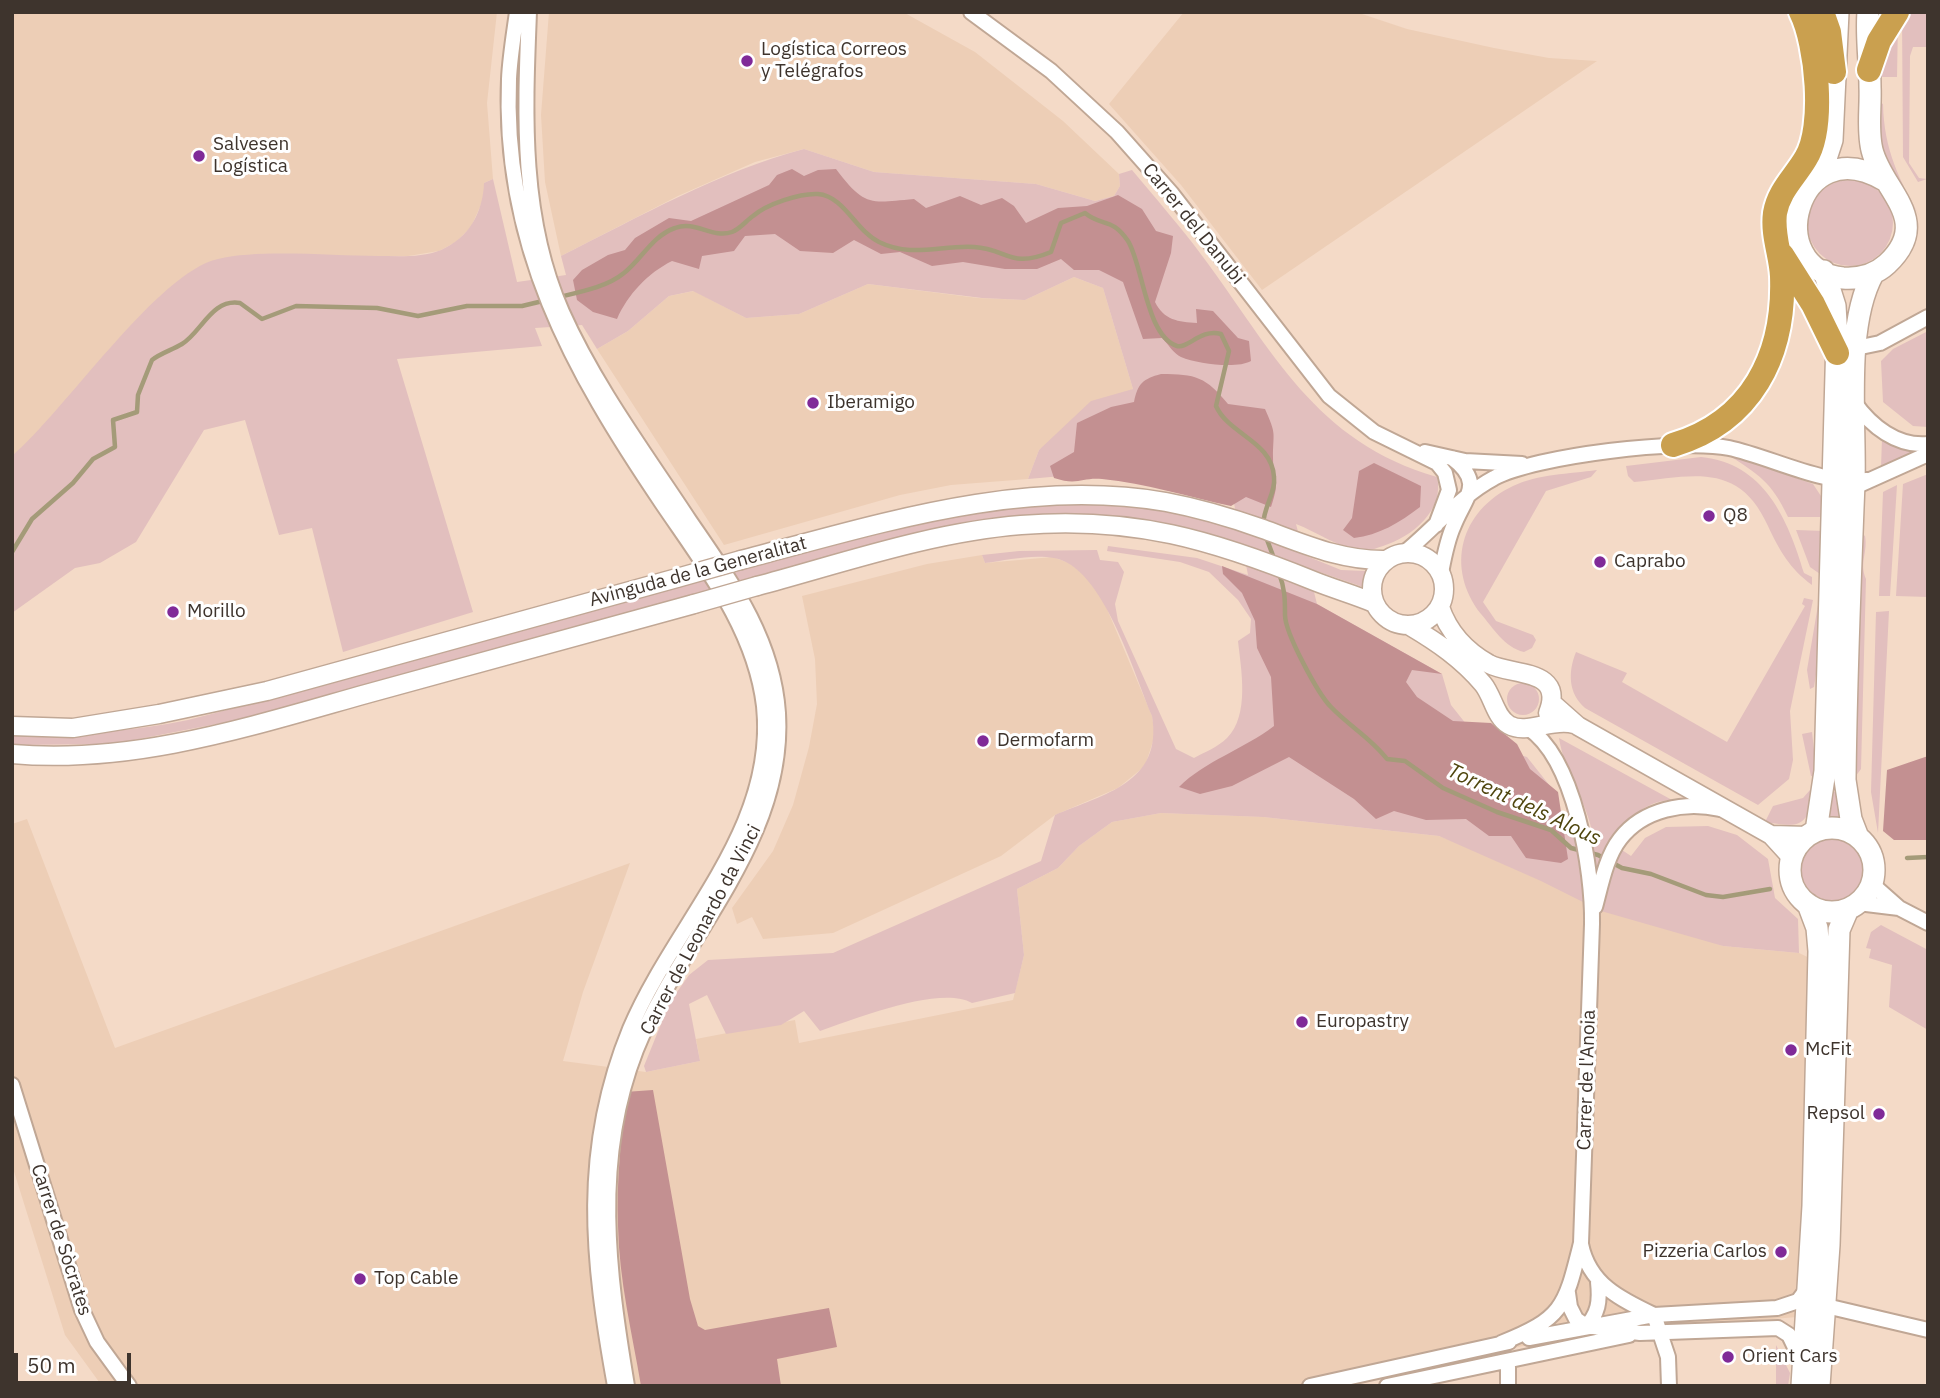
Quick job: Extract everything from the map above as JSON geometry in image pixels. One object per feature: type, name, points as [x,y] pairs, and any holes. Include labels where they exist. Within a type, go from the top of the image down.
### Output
[{"type":"highway","points":[[1673,445],[1715,428],[1735,414],[1755,387],[1779,324],[1782,281],[1780,251],[1774,230],[1778,199],[1806,159],[1814,136],[1815,52],[1811,32],[1801,12]]},
{"type":"highway","points":[[1822,12],[1829,32],[1834,72]]},
{"type":"highway","points":[[1870,70],[1880,41],[1897,12]]},
{"type":"highway","points":[[1780,251],[1820,316],[1846,350]]},
{"type":"main road","points":[[1838,12],[1832,140],[1820,177],[1802,196],[1796,213],[1796,230],[1800,246],[1810,261],[1824,271],[1840,277],[1857,278],[1873,274]]},
{"type":"main road","points":[[1808,1382],[1826,1307],[1839,930],[1853,906],[1871,884],[1874,864],[1871,853],[1858,837],[1851,819],[1845,780],[1848,487],[1846,350],[1863,292],[1873,274],[1896,255],[1905,226],[1903,209],[1896,193],[1884,180],[1872,151],[1868,12]]},
{"type":"main road","points":[[1820,177],[1841,169],[1856,168],[1884,180]]},
{"type":"main road","points":[[1808,1382],[1808,1288],[1813,1206],[1818,951],[1817,928],[1808,904],[1794,886],[1792,858],[1812,834],[1825,771],[1854,401],[1846,350],[1824,271]]},
{"type":"main road","points":[[1812,834],[1833,828],[1858,837]]},
{"type":"main road","points":[[1808,904],[1829,912],[1853,906]]},
{"type":"street","points":[[517,12],[509,79],[512,155],[518,198],[544,279]]},
{"type":"street","points":[[529,12],[525,149],[544,279]]},
{"type":"street","name":"Carrer del Danubi","points":[[971,12],[1051,71],[1117,132],[1188,214],[1322,388],[1358,421],[1402,446],[1432,459],[1445,473],[1449,482],[1447,500],[1436,525]]},
{"type":"street","name":"Carrer de Leonardo da Vinci","points":[[544,279],[607,419],[735,615],[758,674],[764,707],[765,739],[753,802],[723,866],[645,998],[615,1070],[604,1114],[596,1160],[594,1245],[615,1386]]},
{"type":"street","points":[[1846,350],[1880,343],[1928,317]]},
{"type":"street","name":"Carrer de Leonardo da Vinci","points":[[566,332],[749,611],[769,660],[778,714],[775,766],[758,828],[655,1006],[621,1097],[609,1162],[607,1240],[627,1386]]},
{"type":"street","points":[[1854,401],[1869,420],[1893,438],[1916,445],[1928,444]]},
{"type":"street","name":"Carrer del Danubi","points":[[1404,553],[1493,478],[1530,465],[1673,445],[1727,447],[1806,469],[1848,487]]},
{"type":"street","name":"Carrer del Danubi","points":[[1402,446],[1452,458],[1530,465]]},
{"type":"street","points":[[1806,469],[1817,478],[1848,487],[1928,454]]},
{"type":"street","points":[[1452,458],[1468,477],[1471,495]]},
{"type":"street","name":"Carrer del Danubi","points":[[1441,573],[1453,526],[1471,495]]},
{"type":"street","name":"Avinguda de la Generalitat","points":[[12,726],[73,728],[159,714],[267,691],[741,560],[929,512],[1014,499],[1110,496],[1166,502],[1229,519],[1342,557],[1386,560]]},
{"type":"street","name":"Avinguda de la Generalitat","points":[[12,754],[73,756],[120,752],[226,733],[935,539],[1019,525],[1112,525],[1166,531],[1228,548],[1374,603]]},
{"type":"street","points":[[1410,626],[1427,620],[1440,607],[1444,590],[1441,573],[1426,557],[1404,553],[1386,560],[1374,575],[1374,603],[1389,620],[1410,626],[1463,662],[1484,685],[1502,719],[1519,728],[1557,721],[1578,726]]},
{"type":"street","points":[[1440,607],[1451,632],[1464,646],[1489,664],[1509,671],[1535,674],[1548,686],[1552,703],[1578,726],[1771,835],[1792,858]]},
{"type":"street","points":[[1534,726],[1552,703]]},
{"type":"street","name":"Carrer de l'Anoia","points":[[1534,726],[1570,792],[1582,828],[1592,918],[1581,1242],[1569,1293]]},
{"type":"street","name":"Carrer de l'Anoia","points":[[1592,918],[1619,840],[1641,820],[1664,810],[1692,806],[1728,811]]},
{"type":"street","points":[[1771,835],[1812,834]]},
{"type":"street","points":[[1871,884],[1899,908],[1928,923]]},
{"type":"street","points":[[1853,906],[1899,908]]},
{"type":"street","name":"Carrer de Sòcrates","points":[[12,1086],[82,1310],[97,1342],[129,1386]]},
{"type":"street","name":"Carrer de l'Anoia","points":[[1581,1242],[1584,1255],[1598,1282]]},
{"type":"street","points":[[1598,1282],[1617,1296],[1654,1315],[1668,1357],[1669,1386]]},
{"type":"street","points":[[1533,1355],[1573,1338],[1595,1317],[1598,1307],[1598,1282]]},
{"type":"street","points":[[1310,1386],[1350,1382],[1501,1343],[1586,1326],[1654,1315],[1777,1308],[1798,1301],[1808,1288]]},
{"type":"street","points":[[1569,1293],[1570,1307],[1576,1319],[1586,1326],[1640,1333]]},
{"type":"street","points":[[1501,1343],[1540,1327],[1552,1318],[1569,1293]]},
{"type":"street","points":[[1826,1307],[1928,1330]]},
{"type":"street","points":[[1387,1386],[1640,1333],[1778,1328],[1789,1335],[1796,1345],[1808,1382]]},
{"type":"street","points":[[1508,1361],[1508,1386]]},
{"type":"shaded area","points":[[12,12],[497,12],[487,103],[493,179],[484,183],[484,198],[471,227],[456,242],[439,251],[408,256],[253,256],[12,456]]},
{"type":"shaded area","points":[[549,12],[903,12],[975,52],[1063,121],[1119,174],[1120,186],[1114,196],[1095,201],[1036,184],[874,172],[804,149],[755,162],[678,196],[561,256],[545,182],[541,115]]},
{"type":"shaded area","points":[[1184,12],[1356,12],[1407,29],[1494,48],[1549,58],[1597,61],[1262,290],[1181,185],[1109,104]]},
{"type":"shaded area","points":[[1906,12],[1928,12],[1928,47],[1913,47],[1910,56],[1909,163],[1919,178],[1927,179],[1918,182],[1903,157],[1902,17]]},
{"type":"shaded area","points":[[1898,21],[1897,77],[1879,77]]},
{"type":"shaded area","points":[[1879,102],[1883,104],[1886,136],[1894,164],[1906,191],[1891,171],[1880,145]]},
{"type":"shaded area","points":[[804,149],[874,172],[1036,184],[1095,201],[1114,196],[1120,186],[1119,174],[1132,170],[1195,246],[1300,389],[1328,417],[1359,441],[1395,461],[1437,477],[1436,500],[1424,520],[1405,536],[1375,549],[1353,549],[1296,524],[1304,555],[1341,570],[1366,571],[1363,587],[1308,568],[1317,604],[1442,674],[1451,705],[1482,744],[1527,757],[1550,786],[1566,825],[1593,836],[1559,738],[1672,800],[1654,804],[1636,813],[1615,834],[1610,842],[1631,856],[1645,838],[1666,827],[1708,826],[1737,835],[1768,859],[1775,898],[1798,919],[1799,953],[1723,946],[1601,911],[1439,836],[1263,817],[1161,813],[1112,822],[1079,846],[1058,868],[1017,889],[1024,955],[1015,993],[972,1003],[940,998],[919,1001],[875,1012],[820,1031],[804,1011],[781,1025],[726,1034],[707,995],[689,1004],[700,1061],[646,1072],[644,1066],[670,1002],[689,975],[708,960],[833,953],[1041,861],[1055,815],[1110,792],[1139,771],[1148,757],[1153,739],[1152,716],[1115,624],[1102,600],[1072,565],[1054,558],[1028,557],[985,563],[982,555],[1019,551],[1097,550],[1100,560],[1118,562],[1124,572],[1115,604],[1118,621],[1176,749],[1194,758],[1227,738],[1239,717],[1241,705],[1242,678],[1238,641],[1250,633],[1251,619],[1238,600],[1209,572],[1180,562],[1107,551],[1108,546],[1197,558],[1248,575],[1242,544],[1163,523],[1079,515],[754,579],[237,720],[113,744],[12,745],[12,734],[100,732],[188,720],[870,535],[975,513],[1079,504],[1132,507],[1185,515],[1239,530],[1233,498],[1168,480],[1073,475],[1028,479],[1039,450],[1091,401],[1133,389],[1103,288],[1074,277],[1025,300],[982,298],[868,284],[799,314],[746,318],[693,291],[669,296],[628,331],[597,349],[582,325],[535,328],[542,346],[397,359],[473,612],[343,652],[312,528],[279,535],[245,420],[204,430],[136,542],[100,563],[75,568],[12,613],[12,456],[140,315],[194,269],[218,259],[254,254],[402,256],[434,253],[451,245],[467,231],[481,204],[484,183],[493,179],[517,282],[566,275],[561,256],[710,182]]},
{"type":"shaded area","points":[[792,169],[804,176],[818,170],[836,169],[854,190],[869,200],[914,199],[926,208],[960,196],[981,205],[1002,198],[1014,206],[1026,223],[1058,208],[1087,206],[1118,195],[1142,209],[1156,231],[1173,236],[1171,253],[1155,302],[1163,313],[1172,319],[1197,323],[1196,309],[1213,311],[1238,338],[1249,341],[1251,361],[1237,365],[1197,362],[1178,356],[1162,338],[1143,339],[1123,282],[1099,270],[1074,270],[1061,259],[1037,269],[1005,269],[963,262],[932,266],[900,252],[881,254],[854,240],[833,253],[800,251],[775,234],[745,236],[734,251],[702,256],[699,269],[672,261],[663,266],[633,293],[617,319],[593,312],[577,300],[573,280],[582,270],[608,255],[625,250],[635,238],[669,218],[691,221],[769,185],[777,175]]},
{"type":"shaded area","points":[[1850,180],[1874,187],[1886,199],[1893,223],[1886,247],[1874,259],[1850,266],[1826,259],[1814,247],[1807,223],[1814,199],[1826,187]]},
{"type":"shaded area","points":[[1074,277],[1103,288],[1133,389],[1039,450],[1028,479],[951,485],[900,495],[724,545],[597,349],[628,331],[669,296],[694,291],[746,318],[799,314],[868,284],[978,298],[1025,300]]},
{"type":"shaded area","points":[[1928,331],[1928,427],[1913,426],[1883,402],[1881,361],[1893,349]]},
{"type":"shaded area","points":[[1161,374],[1192,376],[1213,388],[1228,404],[1265,409],[1274,434],[1273,466],[1276,485],[1271,507],[1246,497],[1231,506],[1118,481],[1069,481],[1054,478],[1050,466],[1074,452],[1077,423],[1111,407],[1134,402],[1142,383]]},
{"type":"shaded area","points":[[1882,439],[1920,452],[1881,467]]},
{"type":"shaded area","points":[[1727,454],[1813,484],[1823,499],[1825,517],[1788,517],[1770,487]]},
{"type":"shaded area","points":[[1701,457],[1723,461],[1757,482],[1781,514],[1804,573],[1812,577],[1812,585],[1786,558],[1756,505],[1743,491],[1712,477],[1675,477],[1634,482],[1628,476],[1626,466]]},
{"type":"shaded area","points":[[1374,463],[1421,486],[1420,507],[1388,527],[1354,538],[1343,530],[1352,518],[1359,471]]},
{"type":"shaded area","points":[[1597,470],[1591,477],[1546,491],[1483,602],[1496,621],[1533,635],[1536,640],[1532,648],[1524,652],[1517,650],[1505,642],[1481,614],[1463,578],[1461,560],[1470,525],[1495,497],[1513,486],[1543,477]]},
{"type":"shaded area","points":[[1928,474],[1928,597],[1896,596],[1903,484]]},
{"type":"shaded area","points":[[1897,485],[1890,596],[1879,596],[1883,492]]},
{"type":"shaded area","points":[[1796,530],[1824,531],[1820,590],[1820,574],[1810,567]]},
{"type":"shaded area","points":[[1859,532],[1865,536],[1863,568],[1866,579],[1861,769],[1855,777]]},
{"type":"shaded area","points":[[982,555],[985,563],[1053,557],[1069,563],[1088,577],[1102,597],[1152,716],[1155,735],[1145,766],[1118,788],[1055,815],[1001,856],[833,933],[763,939],[752,917],[737,924],[732,908],[773,851],[793,805],[809,747],[817,704],[815,659],[802,596],[927,564]]},
{"type":"shaded area","points":[[1222,566],[1317,604],[1442,674],[1412,670],[1406,682],[1417,697],[1453,721],[1491,723],[1517,744],[1530,769],[1558,792],[1568,859],[1561,863],[1526,858],[1511,836],[1489,836],[1466,819],[1426,820],[1394,811],[1376,819],[1354,799],[1289,757],[1232,786],[1200,794],[1179,787],[1201,770],[1274,726],[1271,677],[1257,648],[1255,621],[1242,593],[1223,574]]},
{"type":"shaded area","points":[[1804,598],[1813,600],[1790,711],[1793,760],[1789,779],[1758,805],[1585,708],[1575,696],[1571,675],[1576,652],[1627,673],[1622,682],[1727,742],[1805,606],[1802,604]]},
{"type":"shaded area","points":[[1818,605],[1824,625],[1814,687],[1810,689],[1807,670]]},
{"type":"shaded area","points":[[1889,611],[1878,833],[1871,792],[1876,612]]},
{"type":"shaded area","points":[[1523,683],[1534,688],[1539,699],[1534,710],[1523,715],[1512,710],[1507,699],[1512,688]]},
{"type":"shaded area","points":[[1812,732],[1817,777],[1811,776],[1802,734]]},
{"type":"shaded area","points":[[1928,756],[1928,840],[1894,840],[1883,831],[1887,770]]},
{"type":"shaded area","points":[[1810,790],[1817,791],[1809,812],[1800,822],[1787,825],[1765,822],[1773,806],[1803,798]]},
{"type":"shaded area","points":[[1831,792],[1839,792],[1841,819],[1829,817]]},
{"type":"shaded area","points":[[1161,813],[1263,817],[1439,836],[1723,946],[1799,953],[1814,960],[1797,1317],[1572,1335],[1344,1386],[102,1386],[65,1335],[12,1165],[12,824],[27,819],[115,1048],[630,863],[583,992],[563,1061],[646,1072],[700,1061],[696,1039],[795,1020],[799,1043],[1013,1000],[1024,955],[1017,889],[1058,868],[1079,846],[1112,822]]},
{"type":"shaded area","points":[[1833,837],[1845,839],[1856,846],[1863,857],[1863,881],[1856,892],[1845,899],[1833,901],[1821,899],[1810,892],[1803,881],[1801,869],[1803,857],[1810,846],[1821,839]]},
{"type":"shaded area","points":[[1881,925],[1928,950],[1928,1030],[1889,1007],[1892,965],[1869,958],[1871,949],[1866,948],[1871,932]]},
{"type":"shaded area","points":[[653,1090],[690,1299],[698,1326],[705,1330],[829,1308],[837,1347],[777,1359],[781,1386],[641,1386],[621,1266],[618,1192],[625,1092]]},
{"type":"shaded area","points":[[1776,1345],[1790,1373],[1788,1386],[1776,1386]]},
{"type":"waterway","name":"Torrent dels Alous","points":[[559,297],[617,278],[660,236],[675,228],[690,226],[725,234],[738,229],[767,207],[802,195],[827,196],[843,207],[871,237],[891,247],[914,250],[974,247],[1026,259],[1051,252],[1061,223],[1085,213],[1117,228],[1128,241],[1152,315],[1167,340],[1181,346],[1207,334],[1221,334],[1229,351],[1216,406],[1230,424],[1266,455],[1274,477],[1263,525]]},
{"type":"waterway","name":"Torrent dels Alous","points":[[12,552],[32,519],[73,483],[93,459],[115,447],[113,420],[137,412],[138,395],[152,360],[189,339],[214,311],[222,306],[240,303],[262,319],[296,306],[377,308],[418,316],[467,306],[522,306],[547,300]]},
{"type":"waterway","name":"Torrent dels Alous","points":[[1266,537],[1275,561]]},
{"type":"waterway","name":"Torrent dels Alous","points":[[1279,573],[1284,589],[1286,624],[1311,677],[1331,707],[1387,759],[1405,761],[1443,788],[1497,812],[1551,830],[1571,848],[1598,855],[1622,868],[1651,874],[1706,895],[1723,897],[1770,889]]},
{"type":"waterway","name":"Torrent dels Alous","points":[[1907,858],[1928,857]]},
{"type":"place","name":"Logística Correos y Telégrafos","points":[[747,61]]},
{"type":"place","name":"Salvesen Logística","points":[[199,156]]},
{"type":"place","name":"Iberamigo","points":[[813,403]]},
{"type":"place","name":"Q8","points":[[1709,516]]},
{"type":"place","name":"Caprabo","points":[[1600,562]]},
{"type":"place","name":"Morillo","points":[[173,612]]},
{"type":"place","name":"Dermofarm","points":[[983,741]]},
{"type":"place","name":"Europastry","points":[[1302,1022]]},
{"type":"place","name":"McFit","points":[[1791,1050]]},
{"type":"place","name":"Repsol","points":[[1879,1114]]},
{"type":"place","name":"Pizzeria Carlos","points":[[1781,1252]]},
{"type":"place","name":"Top Cable","points":[[360,1279]]},
{"type":"place","name":"Orient Cars","points":[[1728,1357]]}]
